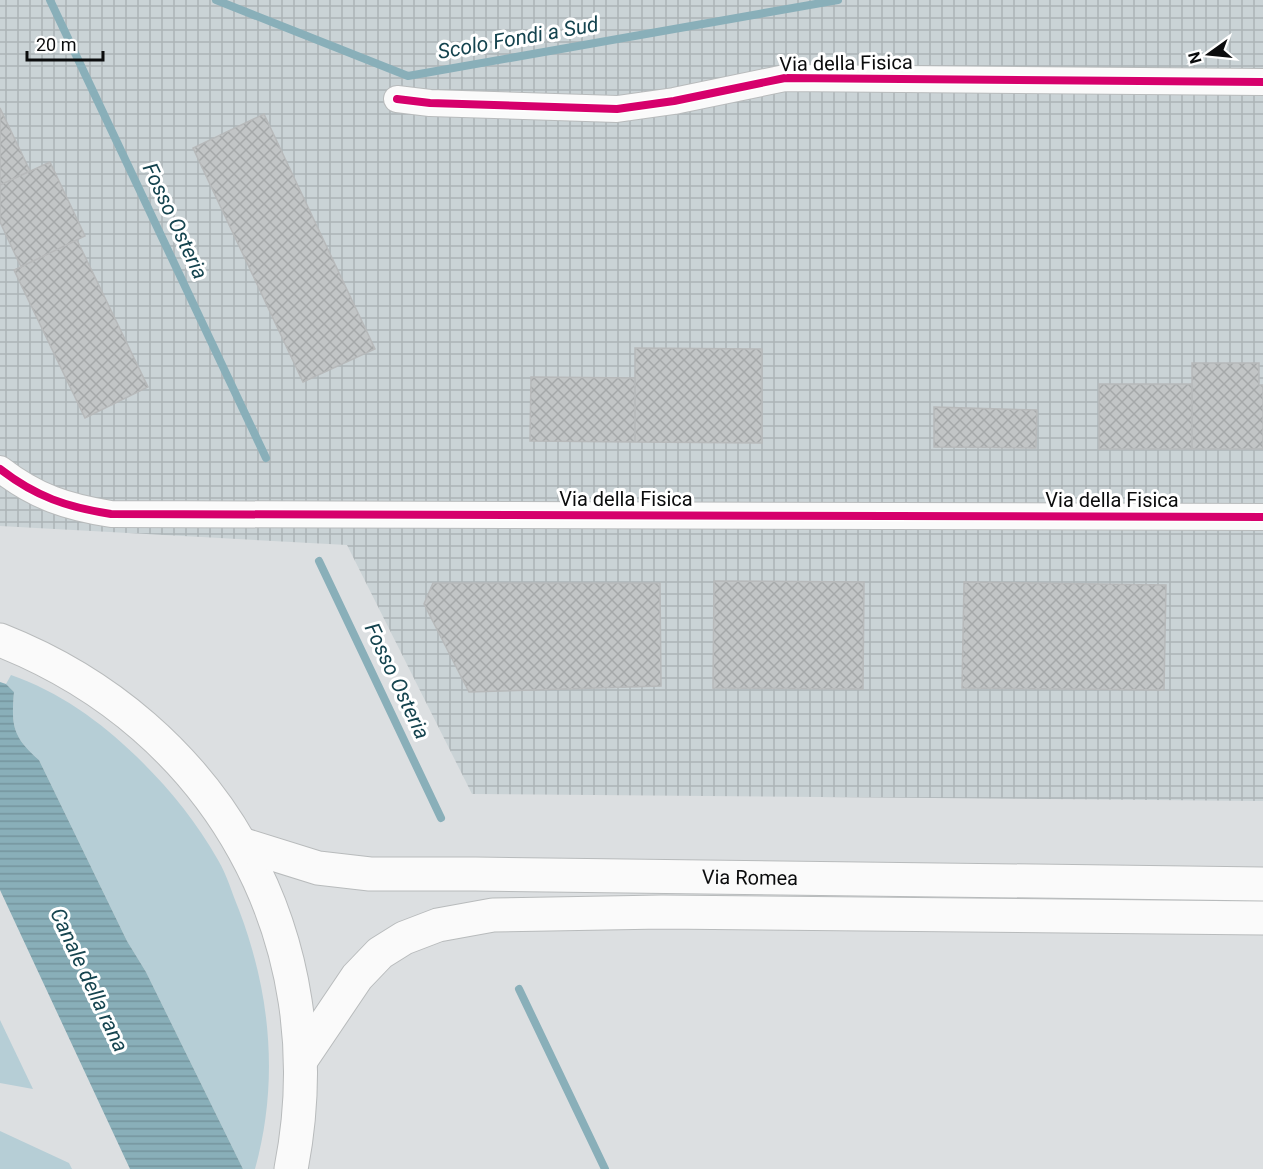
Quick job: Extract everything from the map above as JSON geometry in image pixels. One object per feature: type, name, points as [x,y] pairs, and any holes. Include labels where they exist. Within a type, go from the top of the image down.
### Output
[{"type":"main road","points":[[0,640],[75,675],[114,702],[151,732],[185,766],[215,804],[241,844],[266,895],[284,948],[296,1004],[301,1060],[300,1101],[291,1169]]},
{"type":"main road","name":"Via Romea","points":[[241,844],[318,868],[370,874],[1263,884]]},
{"type":"main road","name":"Via Romea","points":[[301,1060],[357,977],[380,953],[404,938],[438,925],[493,915],[662,912],[1263,918]]},
{"type":"street","name":"Via della Fisica","points":[[397,99],[451,104],[617,109],[674,101],[785,78],[1263,82]]},
{"type":"street","name":"Via della Fisica","points":[[0,469],[21,485],[49,499],[78,509],[111,514],[1263,517]]},
{"type":"shaded area","points":[[0,0],[1263,0],[1263,801],[472,794],[347,545],[0,526]]},
{"type":"shaded area","points":[[11,675],[62,699],[123,743],[181,805],[209,846],[227,878],[250,942],[264,1006],[268,1038],[267,1104],[263,1136],[255,1169],[243,1169],[146,972],[127,941],[39,760],[19,737],[13,714],[14,692],[6,684]]},
{"type":"shaded area","points":[[0,1020],[33,1089],[0,1083]]},
{"type":"shaded area","points":[[0,1131],[69,1163],[72,1169],[0,1169]]},
{"type":"water","name":"Canale della rana","points":[[0,682],[6,684],[14,692],[13,714],[19,737],[39,760],[127,941],[146,972],[243,1169],[130,1169],[0,890]]},
{"type":"building","points":[[0,108],[30,171],[0,185]]},
{"type":"building","points":[[264,114],[375,349],[303,382],[193,148]]},
{"type":"building","points":[[50,162],[85,236],[21,267],[0,222],[0,185]]},
{"type":"building","points":[[77,240],[148,387],[85,418],[14,270]]},
{"type":"building","points":[[635,348],[762,349],[762,443],[635,442]]},
{"type":"building","points":[[1192,363],[1259,363],[1259,385],[1263,385],[1263,449],[1192,449]]},
{"type":"building","points":[[531,377],[635,378],[635,442],[530,441]]},
{"type":"building","points":[[1099,384],[1192,384],[1192,449],[1099,449]]},
{"type":"building","points":[[934,407],[1037,410],[1036,448],[934,447]]},
{"type":"building","points":[[714,581],[864,582],[863,689],[713,688]]},
{"type":"building","points":[[964,582],[1166,585],[1164,690],[962,688]]},
{"type":"building","points":[[433,583],[660,583],[661,686],[469,692],[424,604]]},
{"type":"waterway","name":"Fosso Osteria","points":[[50,0],[266,458]]},
{"type":"waterway","name":"Scolo Fondi a Sud","points":[[216,0],[408,76],[838,0]]},
{"type":"waterway","name":"Fosso Osteria","points":[[319,561],[441,818]]},
{"type":"waterway","name":"Fosso Osteria","points":[[519,989],[605,1169]]},
{"type":"cycle path","points":[[397,99],[430,103],[617,109],[674,101],[785,78],[1263,82]]},
{"type":"cycle path","points":[[0,469],[39,494],[80,508],[111,514],[1263,517]]}]
